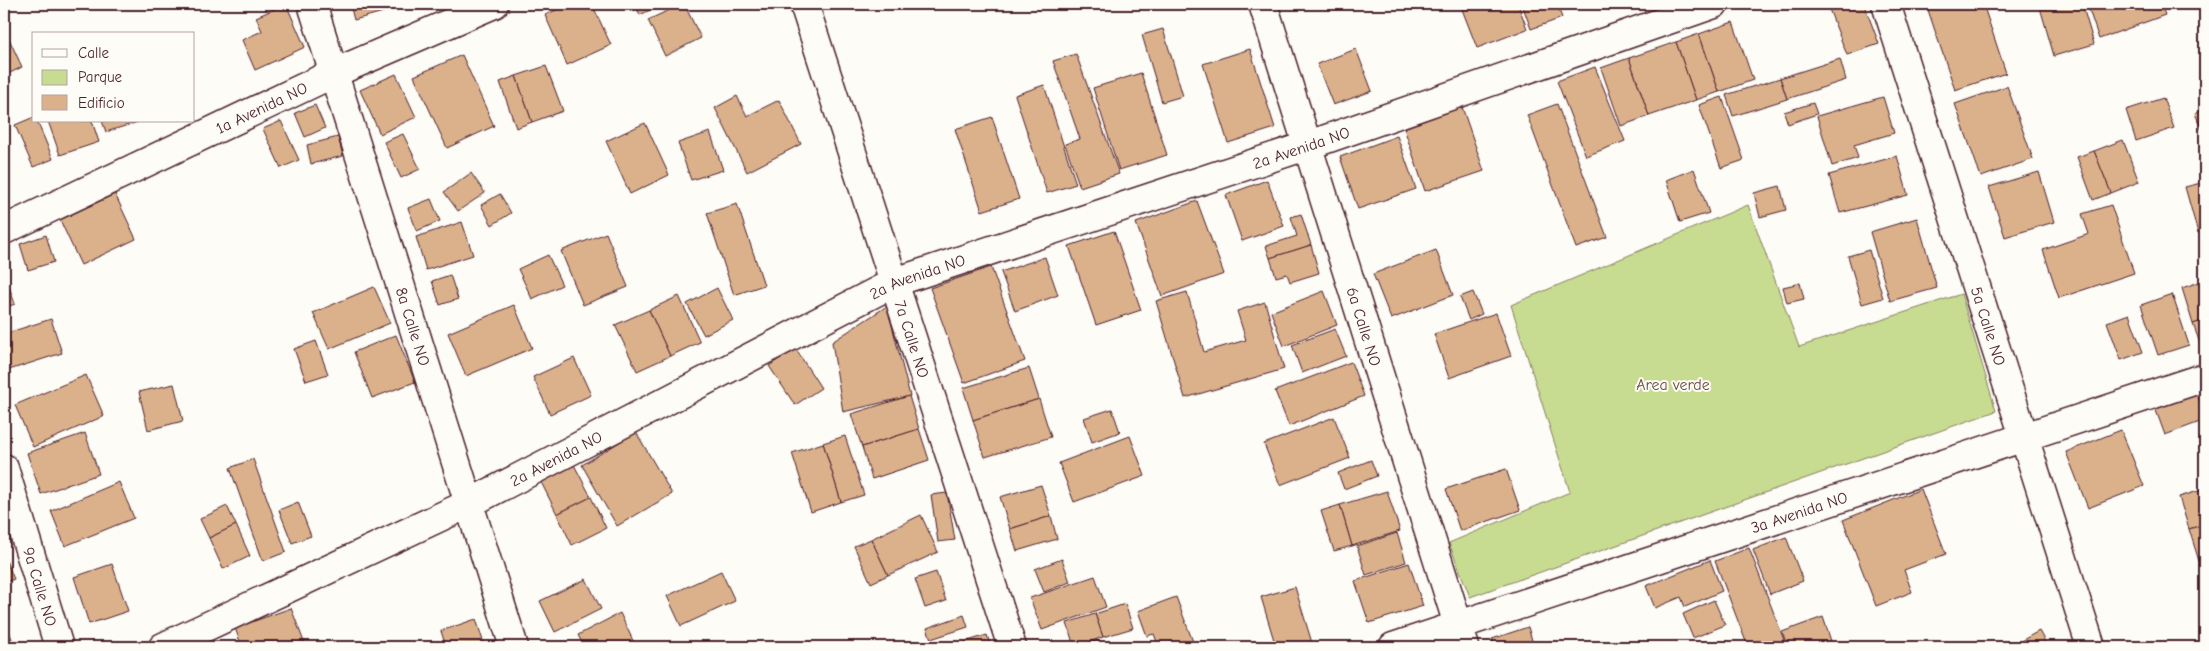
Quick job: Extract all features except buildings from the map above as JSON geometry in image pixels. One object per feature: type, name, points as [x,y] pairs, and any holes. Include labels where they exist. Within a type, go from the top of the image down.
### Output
[{"type":"street","name":"8a Calle NO","points":[[312,4],[514,647]]},
{"type":"street","name":"1a Avenida NO","points":[[4,230],[334,73],[494,4]]},
{"type":"street","name":"7a Calle NO","points":[[804,4],[1012,647]]},
{"type":"street","name":"6a Calle NO","points":[[1263,4],[1309,145],[1462,636]]},
{"type":"street","name":"2a Avenida NO","points":[[163,647],[470,503],[895,282],[1309,145],[1714,4]]},
{"type":"street","name":"5a Calle NO","points":[[1886,4],[2092,647]]},
{"type":"street","name":"3a Avenida NO","points":[[1393,647],[1462,636],[2024,438],[2205,377]]},
{"type":"street","name":"9a Calle NO","points":[[4,468],[59,647]]},
{"type":"green space","name":"Area verde","points":[[1748,205],[1799,347],[1961,294],[1996,411],[1470,597],[1449,543],[1570,492],[1511,305]]}]
